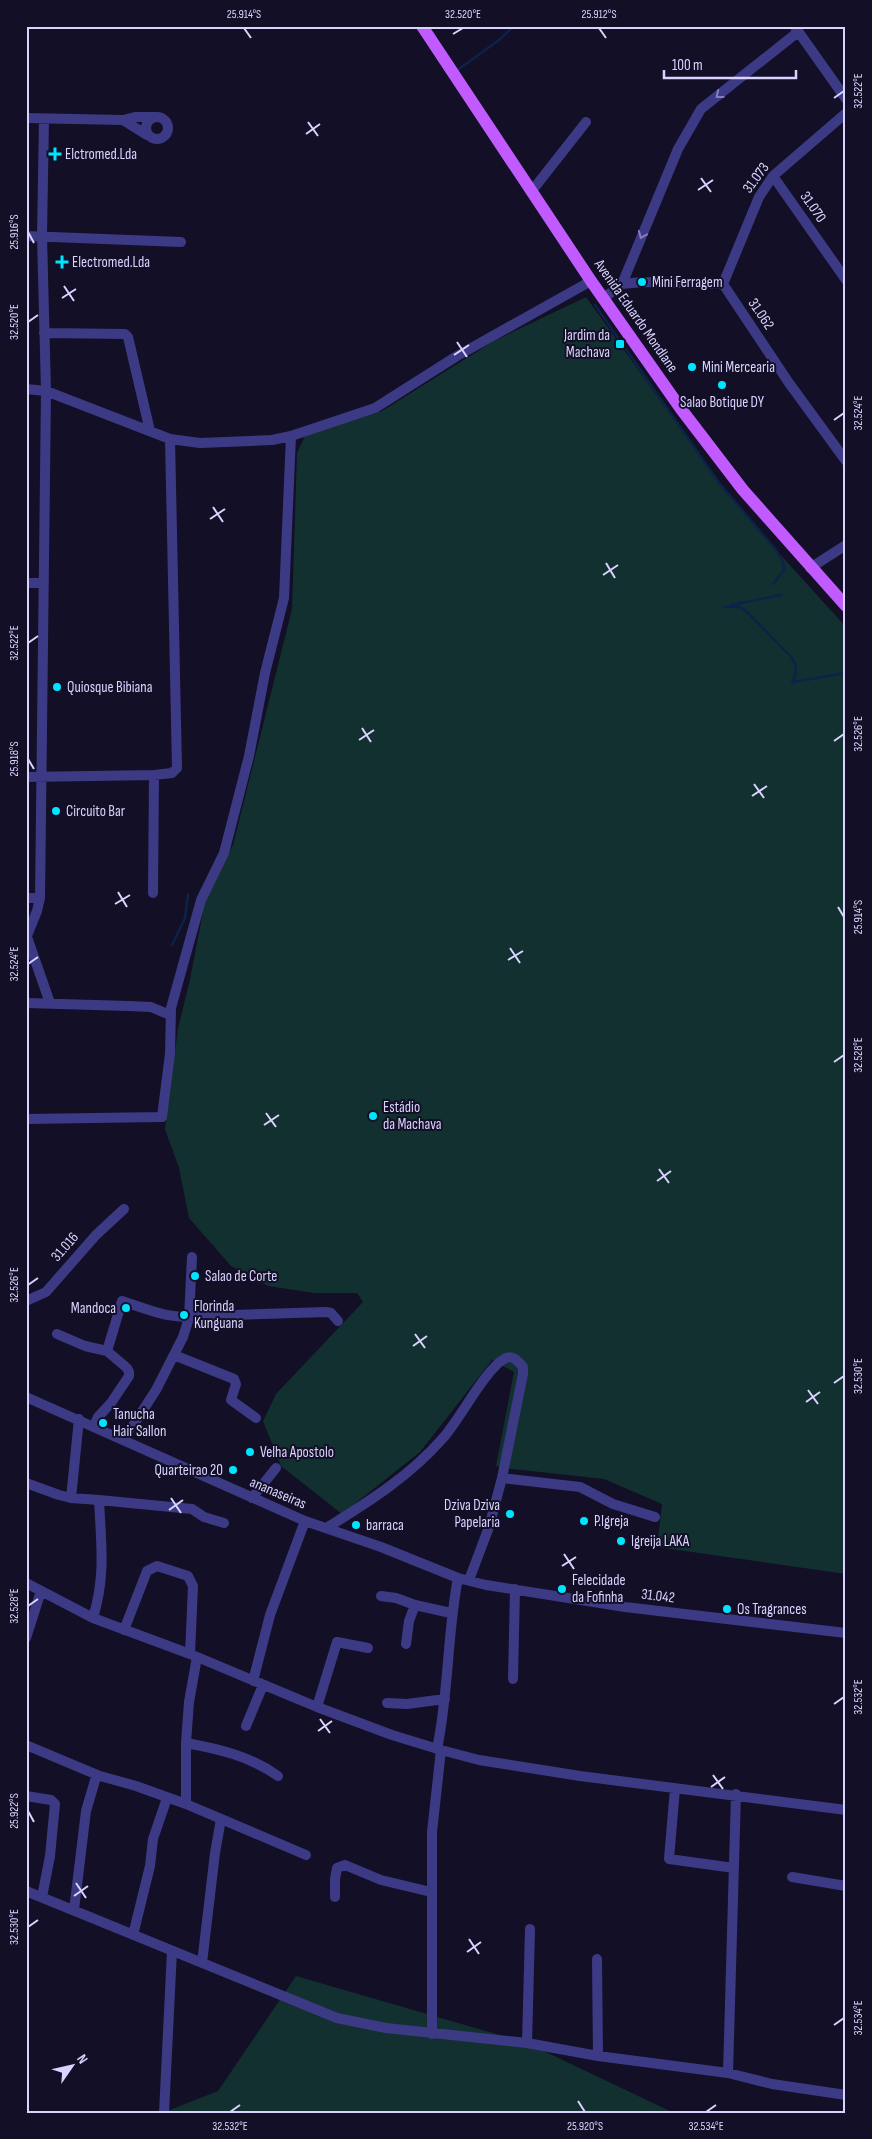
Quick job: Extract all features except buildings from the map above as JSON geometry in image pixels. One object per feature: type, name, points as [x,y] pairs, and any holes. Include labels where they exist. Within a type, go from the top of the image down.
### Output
[{"type":"main road","name":"Avenida Eduardo Mondlane","points":[[422,26],[591,281],[708,445],[743,490],[810,568],[846,606]]},
{"type":"street","points":[[604,298],[622,284],[678,150],[701,109],[796,29],[846,98]]},
{"type":"street","name":"31.073","points":[[724,284],[759,197],[773,176],[846,113]]},
{"type":"street","points":[[26,118],[123,120],[135,117],[154,117],[161,118],[167,122],[168,133],[160,140],[153,139],[123,120]]},
{"type":"street","points":[[147,134],[147,122],[154,117]]},
{"type":"street","points":[[44,119],[42,236],[46,391],[43,776],[40,898],[38,911],[27,937],[50,1003]]},
{"type":"street","points":[[531,192],[586,122]]},
{"type":"street","name":"31.070","points":[[773,176],[846,280]]},
{"type":"street","points":[[26,236],[181,242]]},
{"type":"street","points":[[26,388],[46,391],[170,439],[200,444],[272,440],[291,436],[375,408],[457,356],[591,281]]},
{"type":"street","points":[[622,284],[642,282],[724,284]]},
{"type":"street","name":"31.062","points":[[724,284],[789,383],[846,460]]},
{"type":"street","points":[[44,334],[125,334],[128,337],[150,432]]},
{"type":"street","points":[[26,1118],[162,1117],[170,1054],[170,1015],[199,905],[224,853],[249,756],[265,673],[284,598],[291,436]]},
{"type":"street","points":[[26,777],[154,775],[172,773],[178,768],[170,439]]},
{"type":"street","points":[[810,568],[846,545]]},
{"type":"street","points":[[26,583],[44,583]]},
{"type":"street","points":[[153,893],[154,775]]},
{"type":"street","points":[[26,898],[40,898]]},
{"type":"street","points":[[26,1003],[151,1008],[170,1015]]},
{"type":"street","name":"31.016","points":[[26,1301],[46,1292],[96,1235],[124,1209]]},
{"type":"street","points":[[122,1439],[156,1390],[183,1336],[188,1318],[192,1257]]},
{"type":"street","points":[[107,1351],[122,1301],[149,1311],[188,1318],[326,1312],[331,1313],[338,1321]]},
{"type":"street","points":[[57,1334],[84,1346],[107,1351],[130,1372],[111,1403],[98,1417],[94,1426]]},
{"type":"street","points":[[174,1355],[234,1379],[236,1384],[231,1400],[256,1418]]},
{"type":"street","points":[[328,1527],[398,1481],[443,1438],[468,1406],[491,1371],[508,1357],[513,1358],[522,1368],[523,1374],[502,1478],[489,1527],[469,1580]]},
{"type":"street","name":"ananaseiras","points":[[26,1397],[305,1521],[328,1527],[458,1578],[469,1580]]},
{"type":"street","points":[[71,1498],[79,1419]]},
{"type":"street","points":[[252,1498],[276,1468]]},
{"type":"street","points":[[502,1478],[580,1487],[613,1504],[655,1517]]},
{"type":"street","points":[[26,1483],[71,1498],[192,1509],[204,1517],[224,1523]]},
{"type":"street","points":[[93,1618],[99,1596],[103,1568],[99,1500]]},
{"type":"street","points":[[246,1726],[258,1683],[270,1615],[305,1521]]},
{"type":"street","points":[[124,1630],[148,1572],[158,1566],[188,1576],[192,1586],[194,1656],[186,1743],[186,1804]]},
{"type":"street","points":[[432,2034],[432,1832],[451,1613],[458,1578]]},
{"type":"street","name":"31.042","points":[[469,1580],[625,1608],[846,1633]]},
{"type":"street","points":[[26,1584],[93,1618],[194,1656],[392,1736],[439,1750],[506,1764],[846,1810]]},
{"type":"street","points":[[513,1679],[515,1589]]},
{"type":"street","points":[[26,1638],[41,1591]]},
{"type":"street","points":[[381,1596],[396,1598],[415,1605],[451,1613]]},
{"type":"street","points":[[406,1644],[408,1621],[415,1605]]},
{"type":"street","points":[[317,1707],[337,1642],[368,1648]]},
{"type":"street","points":[[387,1703],[407,1704],[445,1699]]},
{"type":"street","points":[[186,1743],[220,1749],[252,1760],[278,1776]]},
{"type":"street","points":[[26,1745],[100,1776],[136,1786],[186,1804],[306,1855]]},
{"type":"street","points":[[74,1910],[86,1811],[93,1783],[96,1777],[100,1776]]},
{"type":"street","points":[[675,1788],[669,1859],[734,1868]]},
{"type":"street","points":[[728,2072],[736,1794]]},
{"type":"street","points":[[26,1796],[51,1800],[55,1804],[50,1856],[42,1897]]},
{"type":"street","points":[[133,1935],[150,1866],[154,1838],[167,1798]]},
{"type":"street","points":[[202,1963],[215,1853],[221,1819]]},
{"type":"street","points":[[335,1897],[337,1868],[345,1865],[381,1880],[431,1892]]},
{"type":"street","points":[[792,1877],[846,1886]]},
{"type":"street","points":[[26,1891],[337,2018],[386,2028],[527,2043],[598,2056],[728,2072],[772,2084],[846,2096]]},
{"type":"street","points":[[527,2043],[530,1929]]},
{"type":"street","points":[[164,2113],[172,1951]]},
{"type":"street","points":[[597,1960],[598,2056]]},
{"type":"green space","points":[[586,297],[719,482],[767,540],[846,627],[846,1574],[657,1547],[662,1504],[604,1479],[496,1466],[514,1372],[492,1360],[420,1452],[342,1514],[281,1466],[263,1421],[276,1394],[363,1302],[357,1293],[314,1293],[268,1286],[231,1266],[189,1218],[179,1168],[165,1129],[178,1029],[203,912],[203,900],[233,845],[292,609],[297,453],[305,436],[382,411],[494,341]]},
{"type":"green space","points":[[296,1976],[527,2043],[674,2113],[162,2113],[218,2091]]},
{"type":"waterway","points":[[459,69],[499,40],[514,26]]},
{"type":"waterway","points":[[595,305],[720,484],[777,551],[783,562],[784,570],[773,584]]},
{"type":"waterway","points":[[731,605],[781,595]]},
{"type":"waterway","points":[[725,607],[740,607],[747,612],[791,657],[795,663],[796,670],[792,683]]},
{"type":"waterway","points":[[793,682],[846,673]]},
{"type":"waterway","points":[[172,945],[185,918],[188,894]]},
{"type":"place","name":"Elctromed.Lda","points":[[55,154]]},
{"type":"place","name":"Electromed.Lda","points":[[62,262]]},
{"type":"place","name":"Mini Ferragem","points":[[642,282]]},
{"type":"place","name":"Jardim da Machava","points":[[620,344]]},
{"type":"place","name":"Mini Mercearia","points":[[692,367]]},
{"type":"place","name":"Salao Botique DY","points":[[722,385]]},
{"type":"place","name":"Quiosque Bibiana","points":[[57,687]]},
{"type":"place","name":"Circuito Bar","points":[[56,811]]},
{"type":"place","name":"Estádio da Machava","points":[[373,1116]]},
{"type":"place","name":"Salao de Corte","points":[[195,1276]]},
{"type":"place","name":"Mandoca","points":[[126,1308]]},
{"type":"place","name":"Florinda Kunguana","points":[[184,1315]]},
{"type":"place","name":"Tanucha Hair Sallon","points":[[103,1423]]},
{"type":"place","name":"Velha Apostolo","points":[[250,1452]]},
{"type":"place","name":"Quarteirao 20","points":[[233,1470]]},
{"type":"place","name":"Dziva Dziva Papelaria","points":[[510,1514]]},
{"type":"place","name":"P.Igreja","points":[[584,1521]]},
{"type":"place","name":"barraca","points":[[356,1525]]},
{"type":"place","name":"Igreija LAKA","points":[[621,1541]]},
{"type":"place","name":"Felecidade da Fofinha","points":[[562,1589]]},
{"type":"place","name":"Os Tragrances","points":[[727,1609]]}]
